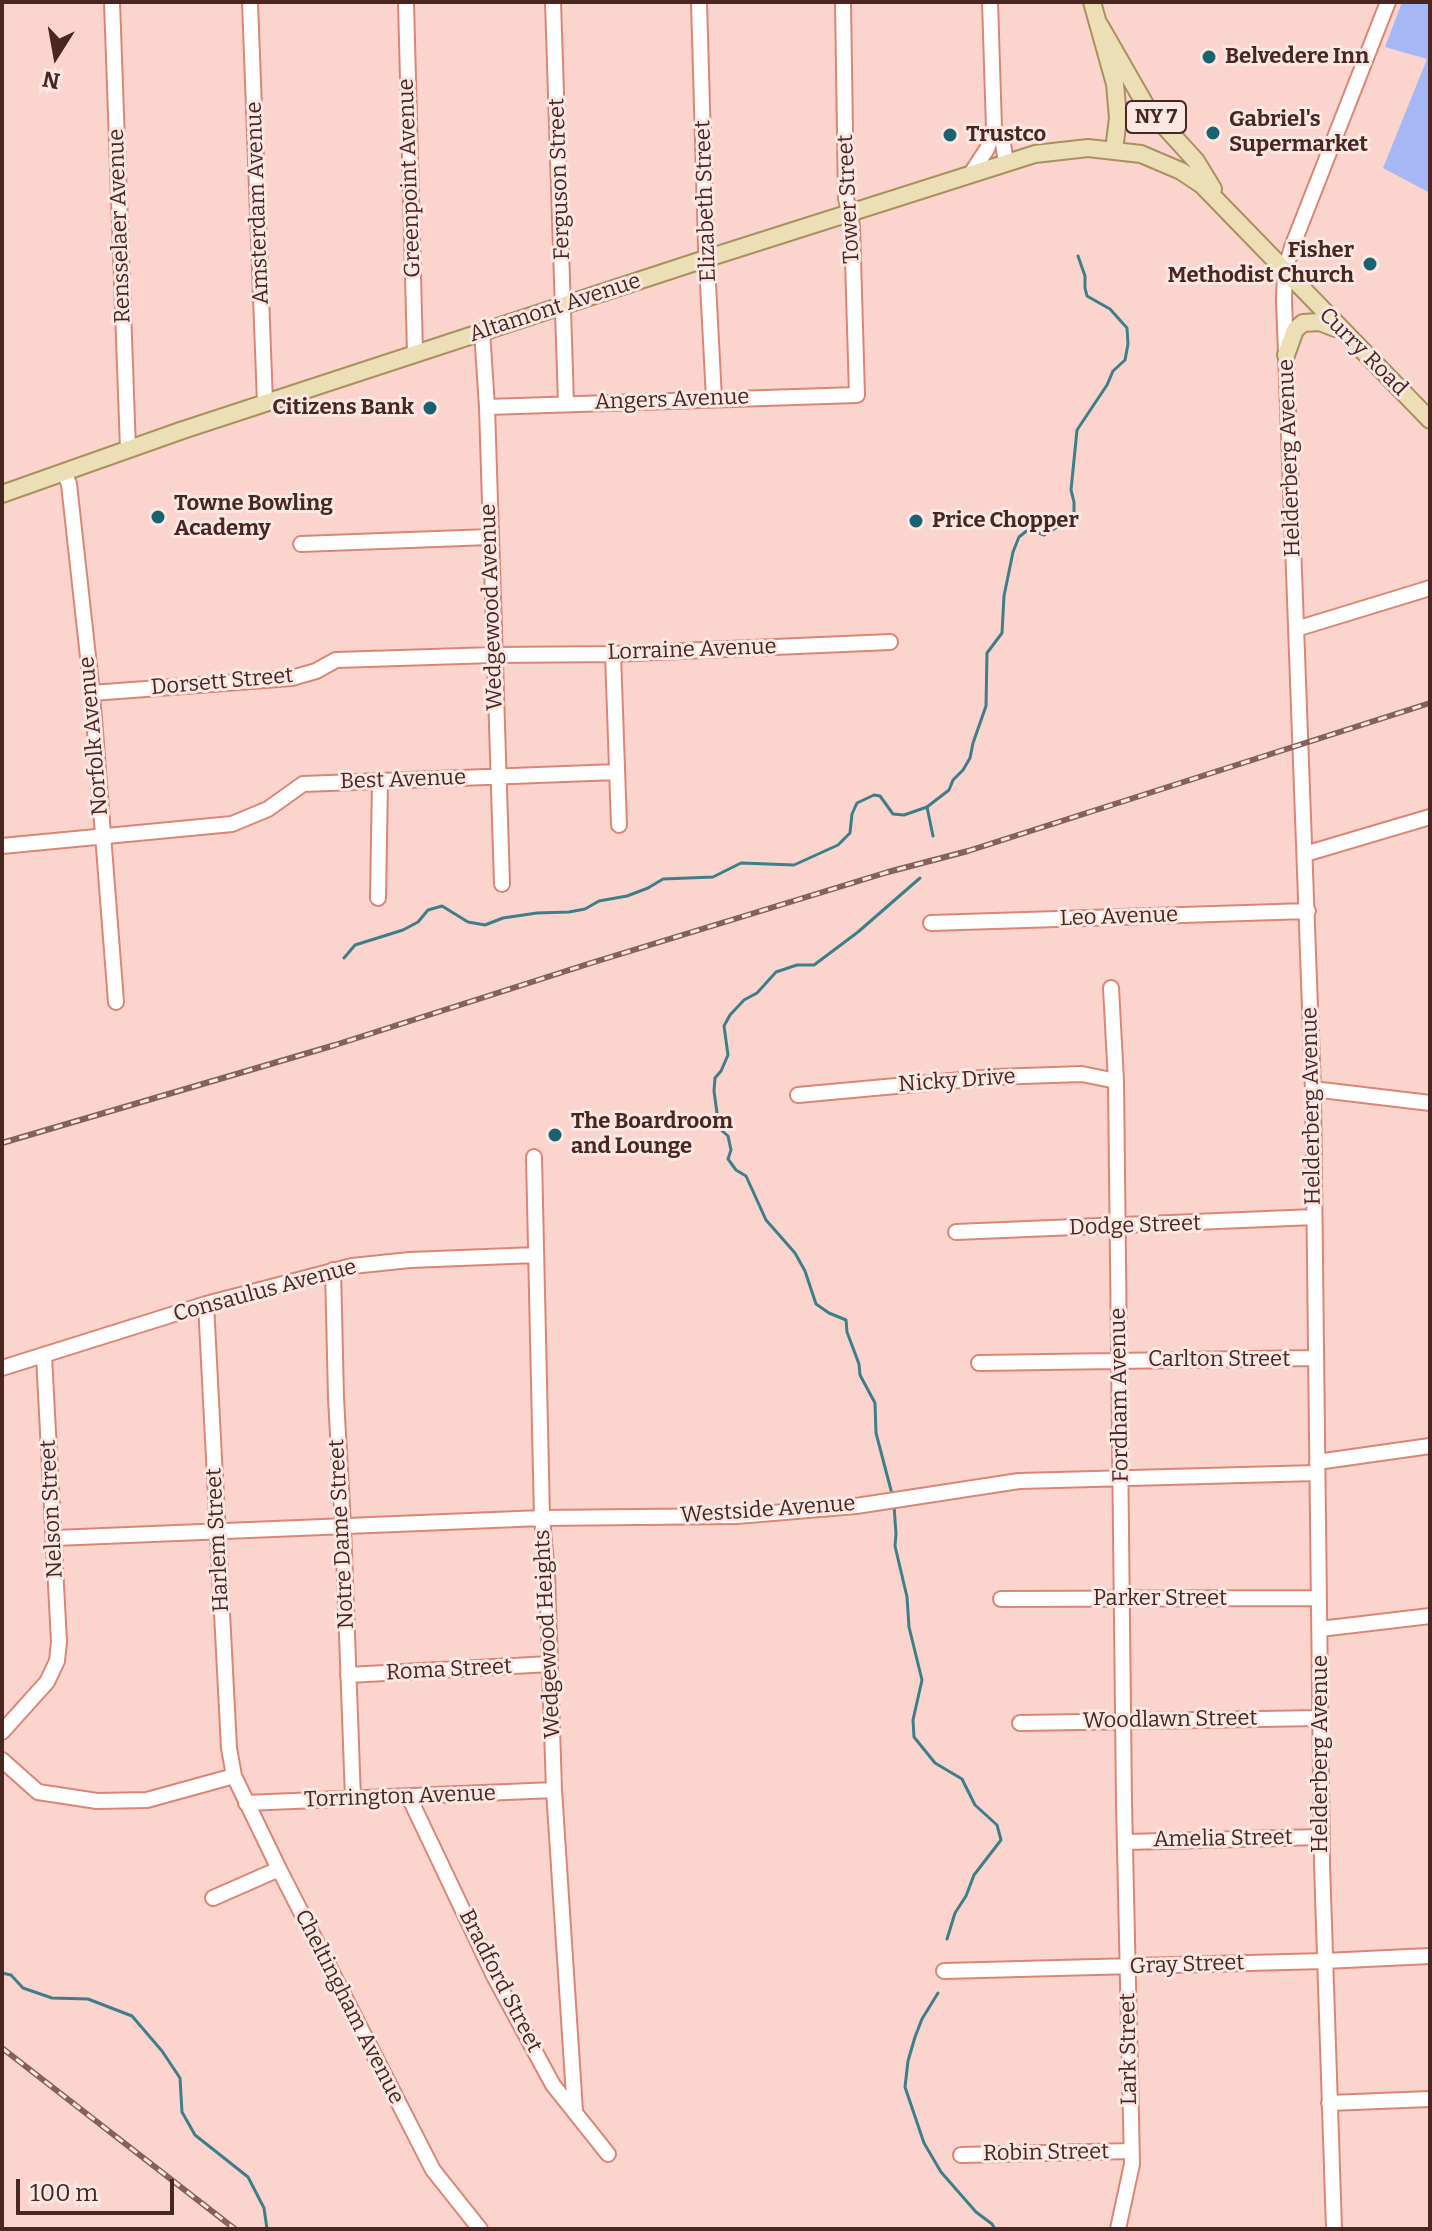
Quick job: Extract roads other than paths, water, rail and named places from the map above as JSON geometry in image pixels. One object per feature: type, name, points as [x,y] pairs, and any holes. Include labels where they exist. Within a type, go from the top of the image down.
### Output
[{"type":"main road","name":"NY 7","points":[[1092,2],[1115,84],[1118,118],[1114,150]]},
{"type":"main road","name":"NY 7","points":[[1099,24],[1146,106],[1196,161],[1222,204]]},
{"type":"main road","name":"Altamont Avenue","points":[[2,494],[415,353],[1006,163],[1051,151],[1088,148],[1114,150]]},
{"type":"main road","name":"Curry Road","points":[[1114,150],[1141,154],[1181,171],[1202,185],[1427,413]]},
{"type":"main road","points":[[1286,355],[1295,330],[1303,323],[1320,322],[1342,330]]},
{"type":"street","name":"Rensselaer Avenue","points":[[112,2],[128,449]]},
{"type":"street","name":"Amsterdam Avenue","points":[[250,2],[265,403]]},
{"type":"street","name":"Greenpoint Avenue","points":[[406,2],[415,353]]},
{"type":"street","name":"Ferguson Street","points":[[553,2],[566,403]]},
{"type":"street","name":"Elizabeth Street","points":[[699,2],[714,399]]},
{"type":"street","name":"Tower Street","points":[[843,2],[846,198],[850,214],[857,395]]},
{"type":"street","points":[[970,175],[987,149],[994,129],[990,2]]},
{"type":"street","name":"Helderberg Avenue","points":[[1334,2229],[1321,1837],[1313,1089],[1285,271],[1388,2]]},
{"type":"street","points":[[994,129],[1003,143],[1006,163]]},
{"type":"street","name":"Wedgewood Avenue","points":[[482,331],[502,884]]},
{"type":"street","name":"Angers Avenue","points":[[487,407],[857,395]]},
{"type":"street","name":"Norfolk Avenue","points":[[64,472],[69,484],[92,693],[116,1002]]},
{"type":"street","points":[[301,544],[490,537]]},
{"type":"street","points":[[1296,629],[1430,588]]},
{"type":"street","name":"Lorraine Avenue","points":[[494,655],[613,654],[890,642]]},
{"type":"street","points":[[613,654],[619,825]]},
{"type":"street","name":"Dorsett Street","points":[[92,693],[292,678],[316,671],[336,660],[494,655]]},
{"type":"street","name":"Best Avenue","points":[[2,846],[232,824],[268,809],[303,784],[617,772]]},
{"type":"street","points":[[378,898],[380,781]]},
{"type":"street","points":[[1305,854],[1430,817]]},
{"type":"street","name":"Leo Avenue","points":[[931,923],[1308,911]]},
{"type":"street","name":"Fordham Avenue","points":[[1111,988],[1119,1227],[1124,1802]]},
{"type":"street","name":"Nicky Drive","points":[[798,1095],[994,1077],[1082,1074],[1116,1081]]},
{"type":"street","points":[[1313,1089],[1430,1103]]},
{"type":"street","name":"Wedgewood Heights","points":[[534,1157],[542,1518],[547,1574],[554,1790],[575,2111]]},
{"type":"street","name":"Dodge Street","points":[[956,1232],[1314,1217]]},
{"type":"street","name":"Consaulus Avenue","points":[[2,1368],[206,1304],[333,1270],[372,1263],[536,1255]]},
{"type":"street","name":"Notre Dame Street","points":[[333,1270],[353,1798]]},
{"type":"street","name":"Harlem Street","points":[[206,1304],[229,1748],[234,1776]]},
{"type":"street","name":"Nelson Street","points":[[2,1732],[47,1682],[57,1661],[55,1538],[44,1356]]},
{"type":"street","name":"Carlton Street","points":[[979,1363],[1315,1358]]},
{"type":"street","name":"Westside Avenue","points":[[55,1538],[542,1518],[737,1516],[856,1506],[1019,1481],[1122,1479],[1317,1468],[1430,1446]]},
{"type":"street","name":"Parker Street","points":[[1001,1599],[1319,1598]]},
{"type":"street","points":[[1320,1629],[1430,1616]]},
{"type":"street","name":"Roma Street","points":[[348,1675],[550,1664]]},
{"type":"street","name":"Woodlawn Street","points":[[1020,1723],[1320,1718]]},
{"type":"street","points":[[2,1760],[38,1792],[97,1801],[147,1800],[234,1776]]},
{"type":"street","name":"Cheltingham Avenue","points":[[234,1776],[433,2170],[480,2229]]},
{"type":"street","name":"Torrington Avenue","points":[[246,1803],[554,1790]]},
{"type":"street","name":"Bradford Street","points":[[409,1797],[494,1976],[553,2085],[608,2154]]},
{"type":"street","name":"Lark Street","points":[[1118,2229],[1132,2164],[1124,1802]]},
{"type":"street","name":"Amelia Street","points":[[1125,1842],[1321,1837]]},
{"type":"street","points":[[213,1898],[279,1869]]},
{"type":"street","name":"Gray Street","points":[[944,1971],[1430,1956]]},
{"type":"street","points":[[1329,2103],[1430,2099]]},
{"type":"street","name":"Robin Street","points":[[961,2155],[1131,2151]]},
{"type":"waterway","points":[[933,836],[927,807],[949,790],[953,780],[963,770],[970,758],[986,706],[987,653],[1002,633],[1004,596],[1019,537],[1029,529],[1044,535],[1074,517],[1071,490],[1077,430],[1113,371],[1125,360],[1127,328],[1110,309],[1087,296],[1085,276],[1078,256]]},
{"type":"waterway","points":[[344,958],[355,945],[403,930],[418,922],[428,910],[442,906],[468,922],[485,925],[503,918],[585,909],[599,901],[648,888],[663,879],[713,877],[741,863],[794,865],[838,845],[850,833],[857,803],[874,795],[880,796],[893,814],[904,815],[927,807]]},
{"type":"waterway","points":[[892,1494],[876,1433],[875,1403],[860,1375],[846,1320],[816,1304],[795,1253],[766,1220],[746,1176],[736,1170],[728,1159],[731,1150],[728,1136],[719,1128],[714,1091],[715,1078],[728,1055],[724,1026],[744,1000],[757,993],[776,972],[797,965],[814,965],[858,932],[920,878]]},
{"type":"waterway","points":[[894,1505],[895,1546],[922,1680],[913,1720],[914,1737],[935,1763],[962,1779],[975,1805],[997,1825],[1001,1840],[974,1875],[955,1913],[947,1939]]},
{"type":"waterway","points":[[2,1973],[11,1975],[23,1988],[52,1998],[88,1999],[132,2016],[180,2078],[182,2112],[195,2135],[248,2177],[264,2208],[267,2229]]},
{"type":"waterway","points":[[938,1993],[915,2037],[905,2087],[924,2143],[941,2172],[995,2229]]},
{"type":"railway","points":[[2,1143],[335,1045],[888,872],[968,851],[1430,703]]},
{"type":"railway","points":[[2,2048],[235,2229]]},
{"type":"place","name":"Belvedere Inn","points":[[1209,57]]},
{"type":"place","name":"Gabriel's Supermarket","points":[[1213,133]]},
{"type":"place","name":"Trustco","points":[[950,135]]},
{"type":"place","name":"Fisher Methodist Church","points":[[1370,264]]},
{"type":"place","name":"Citizens Bank","points":[[430,408]]},
{"type":"place","name":"Towne Bowling Academy","points":[[158,517]]},
{"type":"place","name":"Price Chopper","points":[[916,521]]},
{"type":"place","name":"The Boardroom and Lounge","points":[[555,1135]]}]
